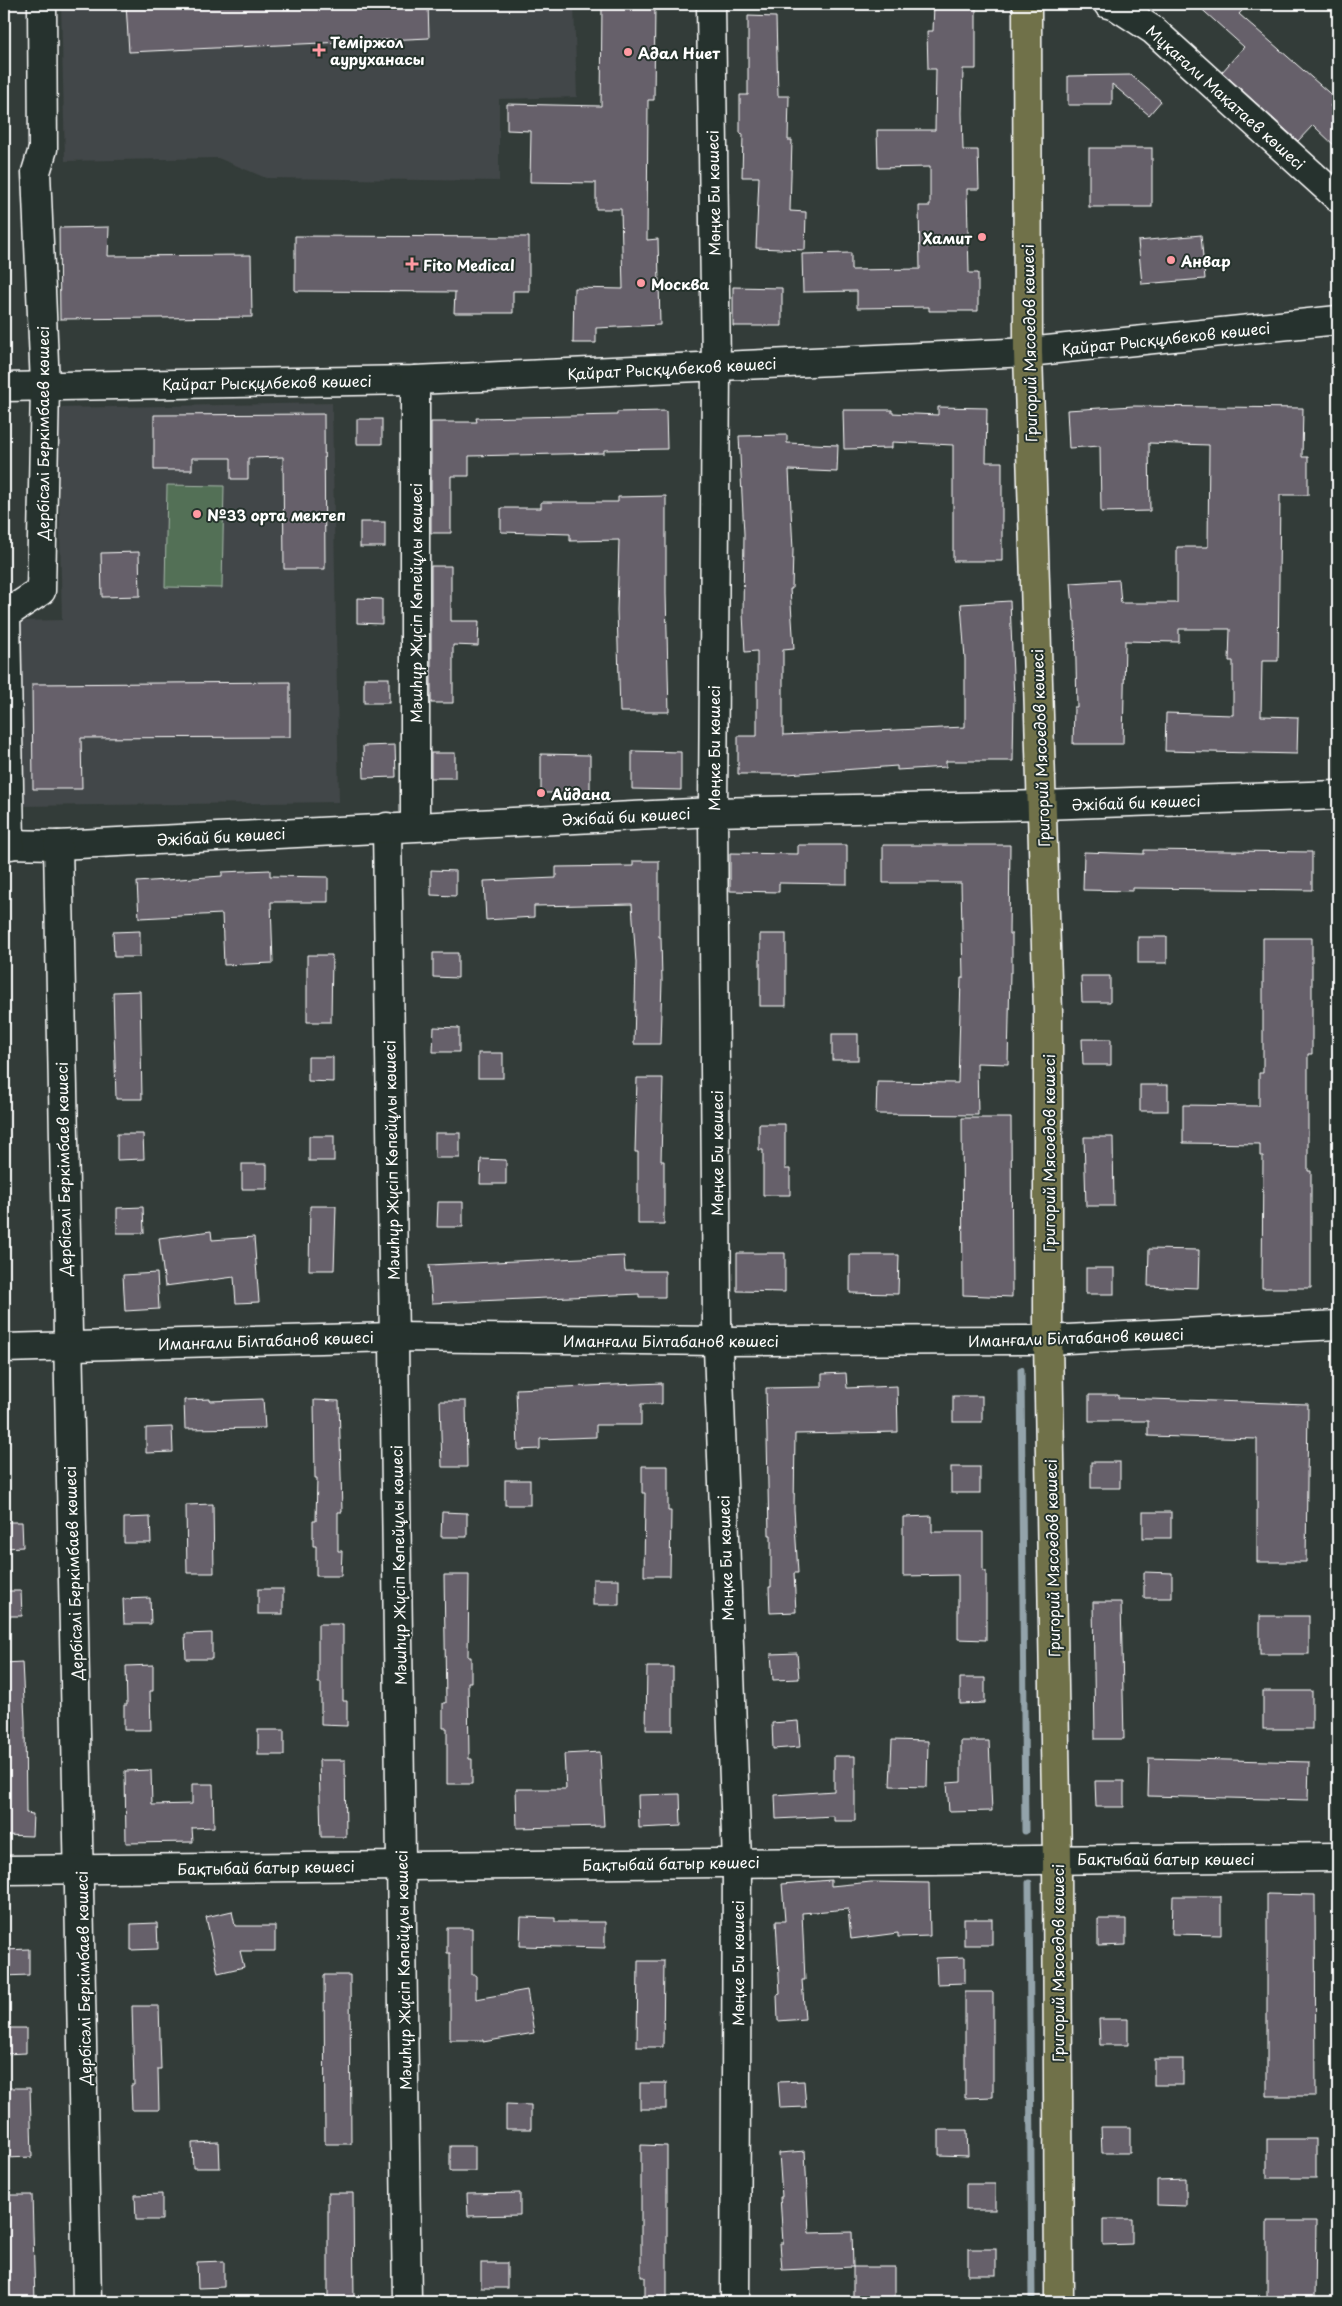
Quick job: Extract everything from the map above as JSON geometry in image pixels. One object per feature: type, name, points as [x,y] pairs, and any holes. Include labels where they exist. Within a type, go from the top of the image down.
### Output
[{"type":"main road","name":"Григорий Мясоедов көшесі","points":[[1027,4],[1028,352],[1048,1012],[1048,1340],[1057,1859],[1059,2302]]},
{"type":"street","name":"Дербісәлі Беркімбаев көшесі","points":[[7,844],[6,614],[41,591],[45,386],[36,172],[43,149],[42,4]]},
{"type":"street","name":"Мөңке Би көшесі","points":[[710,4],[716,366],[713,812],[717,1341],[737,1862],[736,2302]]},
{"type":"street","name":"Мұқағали Мақатаев көшесі","points":[[1114,4],[1153,30],[1338,198]]},
{"type":"street","name":"Қайрат Рысқұлбеков көшесі","points":[[4,387],[415,380],[1028,352],[1338,320]]},
{"type":"street","name":"Мәшһүр Жүсіп Көпейұлы көшесі","points":[[415,380],[415,826]]},
{"type":"street","name":"Әжібай би көшесі","points":[[7,844],[58,845],[713,812],[1042,805],[1338,795]]},
{"type":"street","name":"Мәшһүр Жүсіп Көпейұлы көшесі","points":[[386,827],[408,2302]]},
{"type":"street","name":"Дербісәлі Беркімбаев көшесі","points":[[58,845],[66,1346],[81,1869],[87,2302]]},
{"type":"street","name":"Иманғали Білтабанов көшесі","points":[[4,1348],[394,1337],[717,1341],[1048,1340],[1338,1325]]},
{"type":"street","name":"Бақтыбай батыр көшесі","points":[[4,1870],[1338,1857]]},
{"type":"shaded area","name":"Теміржол ауруханасы","points":[[61,4],[574,4],[577,97],[499,99],[499,181],[266,178],[218,158],[65,161]]},
{"type":"shaded area","name":"№33 орта мектеп","points":[[332,403],[339,802],[19,806],[15,621],[62,620],[57,408]]},
{"type":"green space","points":[[167,485],[224,486],[222,588],[165,587]]},
{"type":"building","points":[[126,4],[428,4],[429,38],[129,52]]},
{"type":"building","points":[[602,4],[655,4],[654,100],[648,100],[647,240],[658,239],[660,325],[596,328],[596,343],[573,343],[574,288],[623,289],[621,209],[596,209],[596,183],[530,182],[531,131],[507,130],[507,104],[601,106]]},
{"type":"building","points":[[934,4],[976,4],[976,69],[963,69],[962,113],[963,150],[978,150],[979,189],[967,189],[969,273],[978,273],[978,311],[929,311],[929,307],[857,308],[857,291],[803,292],[802,254],[851,253],[851,270],[920,269],[919,206],[930,206],[930,167],[878,168],[877,130],[935,130],[936,69],[928,69],[927,31],[933,31]]},
{"type":"building","points":[[1196,4],[1248,4],[1239,14],[1336,99],[1330,106],[1338,113],[1338,149],[1313,125],[1298,141],[1222,72],[1244,47]]},
{"type":"building","points":[[748,16],[776,17],[778,96],[789,96],[788,140],[792,140],[790,211],[806,212],[805,250],[756,248],[759,177],[742,177],[743,134],[740,133],[740,95],[748,95]]},
{"type":"building","points":[[1131,75],[1161,101],[1149,115],[1112,84],[1112,105],[1068,105],[1068,76]]},
{"type":"building","points":[[1089,148],[1152,148],[1152,207],[1089,207]]},
{"type":"building","points":[[109,227],[108,256],[251,255],[252,317],[60,319],[59,228]]},
{"type":"building","name":"Анвар","points":[[1201,235],[1205,279],[1142,284],[1138,241]]},
{"type":"building","name":"Fito Medical","points":[[295,236],[529,237],[529,291],[513,291],[513,313],[454,313],[455,292],[295,291]]},
{"type":"building","points":[[733,287],[782,288],[782,326],[733,326]]},
{"type":"building","points":[[1133,406],[1303,408],[1302,457],[1308,457],[1308,495],[1280,495],[1278,661],[1262,661],[1261,716],[1298,717],[1297,754],[1165,751],[1166,713],[1233,715],[1233,661],[1229,661],[1230,629],[1179,629],[1179,642],[1125,641],[1123,744],[1073,744],[1074,707],[1077,707],[1075,621],[1071,583],[1119,580],[1121,603],[1177,603],[1177,547],[1208,547],[1209,445],[1149,443],[1150,511],[1101,512],[1100,446],[1069,448],[1067,410]]},
{"type":"building","points":[[938,407],[987,408],[986,462],[1002,462],[1002,561],[953,561],[953,445],[892,442],[892,448],[844,449],[843,410],[892,410],[892,413],[938,415]]},
{"type":"building","points":[[666,411],[667,449],[604,450],[604,453],[469,456],[469,476],[451,476],[451,533],[431,533],[431,422],[477,422],[476,418],[617,415],[617,412]]},
{"type":"building","points":[[324,414],[325,569],[284,569],[283,457],[248,458],[248,479],[231,479],[231,458],[192,458],[192,470],[154,470],[154,415]]},
{"type":"building","points":[[357,419],[382,419],[382,444],[357,444]]},
{"type":"building","points":[[787,435],[787,443],[838,445],[837,472],[789,470],[793,550],[792,589],[790,589],[794,649],[783,650],[783,735],[965,727],[965,659],[961,604],[1010,601],[1014,700],[1013,761],[946,761],[946,767],[897,770],[897,766],[787,774],[738,774],[738,736],[757,736],[757,651],[745,652],[743,614],[744,534],[739,436]]},
{"type":"building","points":[[666,496],[669,712],[620,712],[617,610],[619,540],[570,541],[570,534],[501,532],[501,508],[541,508],[541,502],[618,502],[618,497]]},
{"type":"building","points":[[360,522],[385,522],[385,547],[360,547]]},
{"type":"building","points":[[139,552],[140,596],[102,597],[101,553]]},
{"type":"building","points":[[431,566],[451,566],[451,621],[479,621],[478,646],[453,645],[453,703],[431,703]]},
{"type":"building","points":[[357,598],[382,599],[382,624],[357,623]]},
{"type":"building","points":[[364,678],[389,678],[389,703],[364,703]]},
{"type":"building","points":[[290,682],[290,737],[81,738],[82,789],[33,789],[32,684]]},
{"type":"building","points":[[395,745],[396,777],[364,778],[363,746]]},
{"type":"building","points":[[632,751],[681,752],[681,790],[632,789]]},
{"type":"building","points":[[431,753],[455,753],[455,778],[431,778]]},
{"type":"building","points":[[541,754],[590,755],[590,793],[541,793]]},
{"type":"building","points":[[798,845],[847,845],[847,884],[779,883],[779,892],[730,891],[730,853],[798,854]]},
{"type":"building","points":[[883,845],[1010,845],[1009,934],[1012,934],[1012,972],[1010,972],[1008,1064],[977,1063],[978,1115],[876,1114],[877,1082],[958,1083],[961,978],[963,978],[961,883],[883,883]]},
{"type":"building","points":[[1144,850],[1312,852],[1312,890],[1133,888],[1133,891],[1083,890],[1084,852],[1144,854]]},
{"type":"building","points":[[633,861],[659,861],[659,937],[661,937],[662,980],[660,1044],[634,1044],[636,963],[632,904],[534,906],[534,917],[486,920],[484,881],[556,878],[556,867],[633,866]]},
{"type":"building","points":[[270,870],[270,876],[328,877],[328,902],[271,902],[273,963],[224,965],[222,914],[139,918],[137,882],[222,876],[222,872]]},
{"type":"building","points":[[431,870],[456,871],[456,896],[431,895]]},
{"type":"building","points":[[140,931],[140,957],[114,957],[113,932]]},
{"type":"building","points":[[760,934],[786,934],[786,1006],[760,1006]]},
{"type":"building","points":[[1138,937],[1167,937],[1167,963],[1138,963]]},
{"type":"building","points":[[1263,938],[1312,938],[1312,1054],[1308,1054],[1311,1288],[1262,1288],[1263,1156],[1260,1156],[1260,1144],[1183,1143],[1183,1105],[1259,1106],[1259,1073],[1263,1073]]},
{"type":"building","points":[[433,953],[458,953],[458,978],[433,977]]},
{"type":"building","points":[[307,955],[332,955],[331,1022],[307,1022]]},
{"type":"building","points":[[1081,976],[1110,976],[1110,1002],[1082,1002]]},
{"type":"building","points":[[140,991],[142,1099],[116,1099],[113,992]]},
{"type":"building","points":[[434,1027],[459,1028],[459,1052],[433,1052]]},
{"type":"building","points":[[832,1034],[858,1034],[858,1060],[832,1060]]},
{"type":"building","points":[[1082,1039],[1111,1039],[1111,1065],[1083,1065]]},
{"type":"building","points":[[478,1053],[503,1053],[503,1078],[478,1078]]},
{"type":"building","points":[[308,1057],[333,1057],[333,1082],[308,1081]]},
{"type":"building","points":[[637,1078],[663,1078],[661,1161],[664,1161],[664,1224],[638,1224],[638,1152],[635,1152]]},
{"type":"building","points":[[1140,1085],[1168,1085],[1168,1111],[1140,1111]]},
{"type":"building","points":[[962,1118],[1011,1118],[1012,1297],[963,1295]]},
{"type":"building","points":[[759,1124],[785,1124],[785,1169],[790,1169],[790,1195],[763,1195],[763,1150],[759,1150]]},
{"type":"building","points":[[435,1133],[460,1133],[460,1158],[435,1158]]},
{"type":"building","points":[[117,1134],[143,1134],[144,1159],[117,1160]]},
{"type":"building","points":[[309,1136],[334,1136],[334,1161],[309,1161]]},
{"type":"building","points":[[1084,1137],[1113,1137],[1114,1206],[1086,1206]]},
{"type":"building","points":[[481,1159],[506,1160],[506,1184],[480,1184]]},
{"type":"building","points":[[242,1164],[267,1164],[267,1189],[242,1189]]},
{"type":"building","points":[[438,1202],[463,1202],[463,1227],[437,1227]]},
{"type":"building","points":[[310,1206],[336,1206],[334,1270],[309,1270]]},
{"type":"building","points":[[143,1207],[144,1233],[117,1233],[117,1208]]},
{"type":"building","points":[[211,1231],[212,1240],[254,1237],[259,1302],[236,1303],[234,1277],[165,1286],[159,1238]]},
{"type":"building","points":[[1149,1249],[1199,1250],[1198,1288],[1148,1286]]},
{"type":"building","points":[[737,1253],[785,1253],[785,1292],[737,1291]]},
{"type":"building","points":[[850,1255],[899,1255],[898,1294],[850,1293]]},
{"type":"building","points":[[624,1256],[625,1271],[665,1271],[665,1297],[639,1297],[639,1294],[432,1303],[429,1265]]},
{"type":"building","points":[[1086,1268],[1114,1268],[1114,1294],[1086,1294]]},
{"type":"building","points":[[157,1273],[159,1309],[125,1311],[123,1275]]},
{"type":"building","points":[[846,1373],[847,1388],[897,1386],[898,1432],[795,1434],[794,1509],[798,1573],[794,1573],[796,1612],[770,1613],[771,1535],[769,1535],[766,1388],[822,1387],[822,1374]]},
{"type":"building","points":[[662,1383],[662,1404],[641,1404],[641,1425],[596,1425],[596,1437],[540,1439],[540,1449],[518,1450],[516,1389]]},
{"type":"building","points":[[1089,1395],[1118,1395],[1118,1398],[1308,1404],[1306,1562],[1257,1562],[1257,1439],[1148,1436],[1148,1421],[1089,1421]]},
{"type":"building","points":[[953,1396],[982,1396],[982,1422],[953,1422]]},
{"type":"building","points":[[210,1399],[210,1401],[263,1399],[265,1428],[185,1429],[184,1400]]},
{"type":"building","points":[[314,1400],[339,1401],[342,1512],[338,1512],[338,1551],[342,1551],[341,1576],[316,1576],[316,1546],[313,1546],[313,1521],[316,1521],[317,1478],[315,1478]]},
{"type":"building","points":[[440,1401],[466,1401],[467,1467],[442,1467]]},
{"type":"building","points":[[172,1427],[173,1452],[146,1453],[146,1428]]},
{"type":"building","points":[[1091,1462],[1120,1462],[1120,1488],[1091,1488]]},
{"type":"building","points":[[642,1466],[668,1466],[668,1511],[671,1511],[670,1576],[644,1576],[645,1493],[642,1493]]},
{"type":"building","points":[[951,1467],[980,1467],[980,1493],[951,1493]]},
{"type":"building","points":[[505,1480],[530,1480],[530,1505],[505,1505]]},
{"type":"building","points":[[213,1504],[214,1573],[187,1573],[186,1505]]},
{"type":"building","points":[[442,1512],[467,1513],[467,1537],[441,1537]]},
{"type":"building","points":[[1143,1512],[1171,1512],[1171,1538],[1143,1538]]},
{"type":"building","points":[[932,1516],[932,1532],[983,1532],[983,1571],[986,1571],[986,1640],[958,1639],[958,1575],[903,1576],[903,1517]]},
{"type":"building","points":[[150,1517],[151,1543],[124,1543],[124,1518]]},
{"type":"building","points":[[4,1522],[22,1522],[23,1547],[4,1548]]},
{"type":"building","points":[[1144,1572],[1172,1573],[1172,1598],[1144,1598]]},
{"type":"building","points":[[444,1575],[469,1575],[468,1657],[471,1657],[471,1682],[468,1682],[469,1759],[472,1759],[472,1784],[447,1784],[447,1728],[443,1728],[443,1703],[446,1703]]},
{"type":"building","points":[[593,1579],[619,1579],[619,1605],[593,1605]]},
{"type":"building","points":[[258,1589],[283,1589],[283,1614],[258,1614]]},
{"type":"building","points":[[4,1591],[21,1591],[22,1616],[4,1616]]},
{"type":"building","points":[[150,1598],[151,1624],[124,1624],[123,1599]]},
{"type":"building","points":[[1093,1602],[1121,1602],[1124,1739],[1095,1739]]},
{"type":"building","points":[[1260,1616],[1309,1616],[1309,1654],[1260,1654]]},
{"type":"building","points":[[318,1624],[343,1624],[343,1701],[347,1701],[347,1726],[321,1725],[321,1683],[318,1683]]},
{"type":"building","points":[[212,1633],[212,1659],[186,1659],[185,1634]]},
{"type":"building","points":[[797,1653],[799,1679],[773,1680],[771,1654]]},
{"type":"building","points":[[22,1662],[26,1813],[33,1814],[32,1836],[4,1835],[4,1663]]},
{"type":"building","points":[[153,1665],[153,1691],[150,1691],[151,1730],[124,1730],[124,1705],[127,1705],[126,1666]]},
{"type":"building","points":[[647,1667],[673,1667],[673,1730],[646,1730]]},
{"type":"building","points":[[960,1678],[985,1678],[985,1703],[960,1704]]},
{"type":"building","points":[[1263,1691],[1312,1691],[1312,1729],[1263,1729]]},
{"type":"building","points":[[798,1721],[800,1747],[773,1749],[772,1723]]},
{"type":"building","points":[[258,1730],[284,1730],[284,1755],[258,1755]]},
{"type":"building","points":[[892,1740],[928,1741],[927,1787],[890,1786]]},
{"type":"building","points":[[961,1741],[989,1741],[992,1811],[949,1812],[947,1783],[961,1782]]},
{"type":"building","points":[[600,1752],[604,1826],[517,1828],[516,1789],[566,1789],[564,1754]]},
{"type":"building","points":[[834,1756],[855,1756],[855,1821],[834,1821],[834,1816],[776,1819],[775,1795],[834,1791]]},
{"type":"building","points":[[1149,1758],[1309,1762],[1308,1800],[1148,1796]]},
{"type":"building","points":[[319,1760],[345,1760],[346,1837],[321,1837]]},
{"type":"building","points":[[151,1770],[152,1805],[192,1804],[192,1784],[213,1784],[214,1827],[192,1828],[193,1842],[126,1843],[125,1771]]},
{"type":"building","points":[[1095,1781],[1124,1781],[1124,1807],[1096,1807]]},
{"type":"building","points":[[680,1794],[681,1826],[639,1828],[638,1795]]},
{"type":"building","points":[[831,1880],[831,1886],[871,1882],[929,1883],[930,1936],[898,1937],[898,1933],[851,1939],[848,1909],[802,1913],[805,1980],[802,1980],[805,2019],[778,2021],[777,1995],[780,1994],[776,1921],[785,1921],[782,1884]]},
{"type":"building","points":[[1267,1894],[1315,1895],[1316,2096],[1267,2096]]},
{"type":"building","points":[[1173,1896],[1221,1896],[1221,1935],[1172,1934]]},
{"type":"building","points":[[232,1911],[235,1926],[275,1926],[275,1951],[240,1951],[244,1967],[218,1973],[206,1917]]},
{"type":"building","points":[[521,1917],[555,1918],[555,1922],[605,1922],[605,1948],[520,1946]]},
{"type":"building","points":[[964,1919],[992,1919],[992,1945],[964,1945]]},
{"type":"building","points":[[1098,1919],[1126,1919],[1126,1945],[1098,1946]]},
{"type":"building","points":[[157,1923],[158,1949],[131,1950],[131,1924]]},
{"type":"building","points":[[447,1928],[472,1928],[472,1975],[476,1975],[476,1999],[527,1990],[534,2033],[483,2042],[483,2040],[450,2040],[450,1953],[447,1953]]},
{"type":"building","points":[[29,1949],[29,1975],[4,1976],[4,1950]]},
{"type":"building","points":[[965,1957],[965,1983],[937,1984],[936,1958]]},
{"type":"building","points":[[638,1961],[664,1961],[663,2047],[637,2047]]},
{"type":"building","points":[[324,1975],[350,1975],[351,2144],[325,2144]]},
{"type":"building","points":[[965,1992],[993,1992],[993,2097],[965,2098]]},
{"type":"building","points":[[132,2006],[159,2006],[161,2069],[158,2069],[159,2110],[132,2110],[131,2085],[134,2085]]},
{"type":"building","points":[[1099,2019],[1128,2019],[1128,2045],[1100,2045]]},
{"type":"building","points":[[4,2028],[26,2028],[26,2053],[4,2054]]},
{"type":"building","points":[[1154,2059],[1183,2059],[1183,2085],[1154,2085]]},
{"type":"building","points":[[804,2081],[806,2107],[780,2108],[778,2082]]},
{"type":"building","points":[[640,2083],[666,2083],[666,2109],[640,2109]]},
{"type":"building","points":[[4,2088],[30,2088],[32,2157],[5,2158]]},
{"type":"building","points":[[506,2104],[531,2105],[531,2129],[506,2129]]},
{"type":"building","points":[[1101,2127],[1130,2127],[1130,2153],[1102,2153]]},
{"type":"building","points":[[939,2130],[967,2130],[968,2156],[939,2155]]},
{"type":"building","points":[[1267,2139],[1316,2139],[1316,2178],[1267,2178]]},
{"type":"building","points":[[219,2142],[220,2168],[193,2168],[192,2143]]},
{"type":"building","points":[[641,2145],[667,2146],[667,2302],[645,2302],[645,2277],[641,2277]]},
{"type":"building","points":[[450,2146],[475,2146],[475,2171],[450,2171]]},
{"type":"building","points":[[805,2151],[809,2233],[852,2232],[853,2267],[782,2270],[780,2243],[783,2243],[780,2197],[782,2197],[779,2153]]},
{"type":"building","points":[[1186,2179],[1186,2206],[1157,2205],[1157,2180]]},
{"type":"building","points":[[966,2184],[995,2184],[995,2210],[966,2210]]},
{"type":"building","points":[[328,2193],[353,2193],[354,2302],[328,2302]]},
{"type":"building","points":[[520,2193],[520,2215],[468,2216],[467,2194]]},
{"type":"building","points":[[162,2194],[162,2220],[136,2220],[135,2195]]},
{"type":"building","points":[[5,2195],[32,2195],[35,2302],[7,2302]]},
{"type":"building","points":[[1103,2219],[1132,2219],[1132,2244],[1103,2245]]},
{"type":"building","points":[[1267,2221],[1316,2221],[1315,2300],[1267,2300]]},
{"type":"building","points":[[968,2249],[996,2249],[996,2275],[968,2275]]},
{"type":"building","points":[[224,2261],[224,2287],[198,2288],[197,2262]]},
{"type":"building","points":[[481,2263],[507,2263],[507,2288],[481,2288]]},
{"type":"building","points":[[853,2267],[895,2267],[895,2302],[853,2302]]},
{"type":"waterway","points":[[1021,1370],[1025,1831]]},
{"type":"waterway","points":[[1029,1883],[1032,2302]]},
{"type":"place","name":"Теміржол ауруханасы","points":[[319,50]]},
{"type":"place","name":"Адал Ниет","points":[[628,52]]},
{"type":"place","name":"Хамит","points":[[982,237]]},
{"type":"place","name":"Анвар","points":[[1171,260]]},
{"type":"place","name":"Fito Medical","points":[[412,264]]},
{"type":"place","name":"Москва","points":[[641,283]]},
{"type":"place","name":"№33 орта мектеп","points":[[197,514]]},
{"type":"place","name":"Айдана","points":[[541,793]]}]
